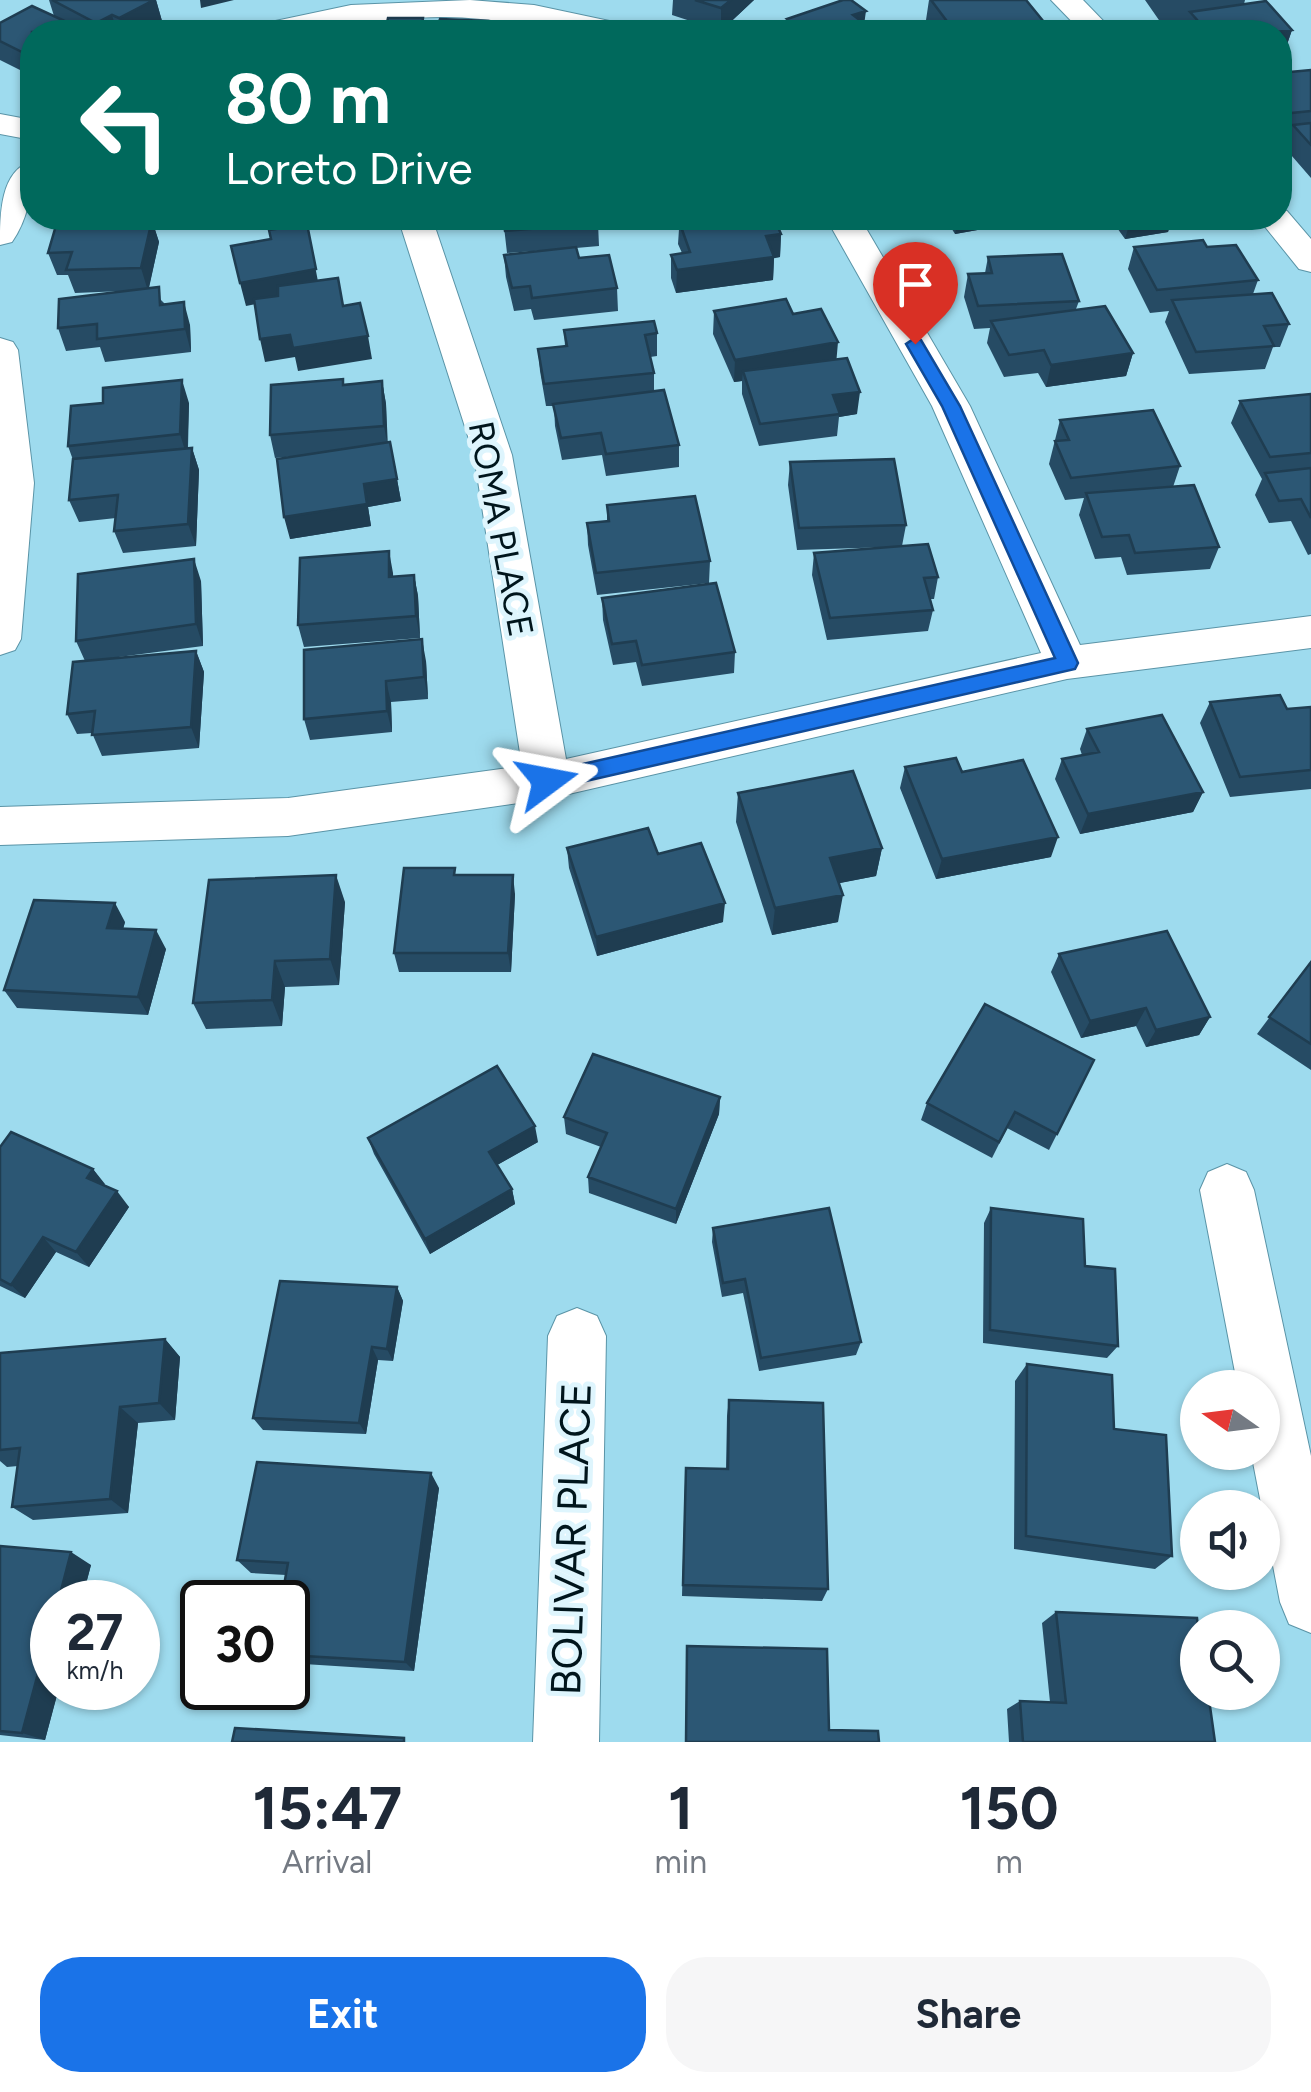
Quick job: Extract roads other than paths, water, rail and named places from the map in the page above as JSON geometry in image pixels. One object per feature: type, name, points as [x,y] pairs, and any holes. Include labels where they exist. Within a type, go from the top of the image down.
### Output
[{"type":"street","points":[[1066,0],[1087,20]]},
{"type":"street","points":[[314,20],[374,10],[457,6],[582,9]]},
{"type":"street","points":[[0,236],[20,185]]},
{"type":"street","name":"ROMA PLACE","points":[[419,230],[492,454],[547,781]]},
{"type":"street","points":[[850,230],[951,406],[1068,663]]},
{"type":"street","points":[[1285,230],[1311,261]]},
{"type":"street","points":[[0,350],[14,483],[0,639]]},
{"type":"street","points":[[0,826],[288,817],[547,781],[1068,663],[1311,632]]},
{"type":"street","points":[[1227,1190],[1311,1602]]},
{"type":"street","name":"BOLIVAR PLACE","points":[[566,1742],[577,1336]]}]
